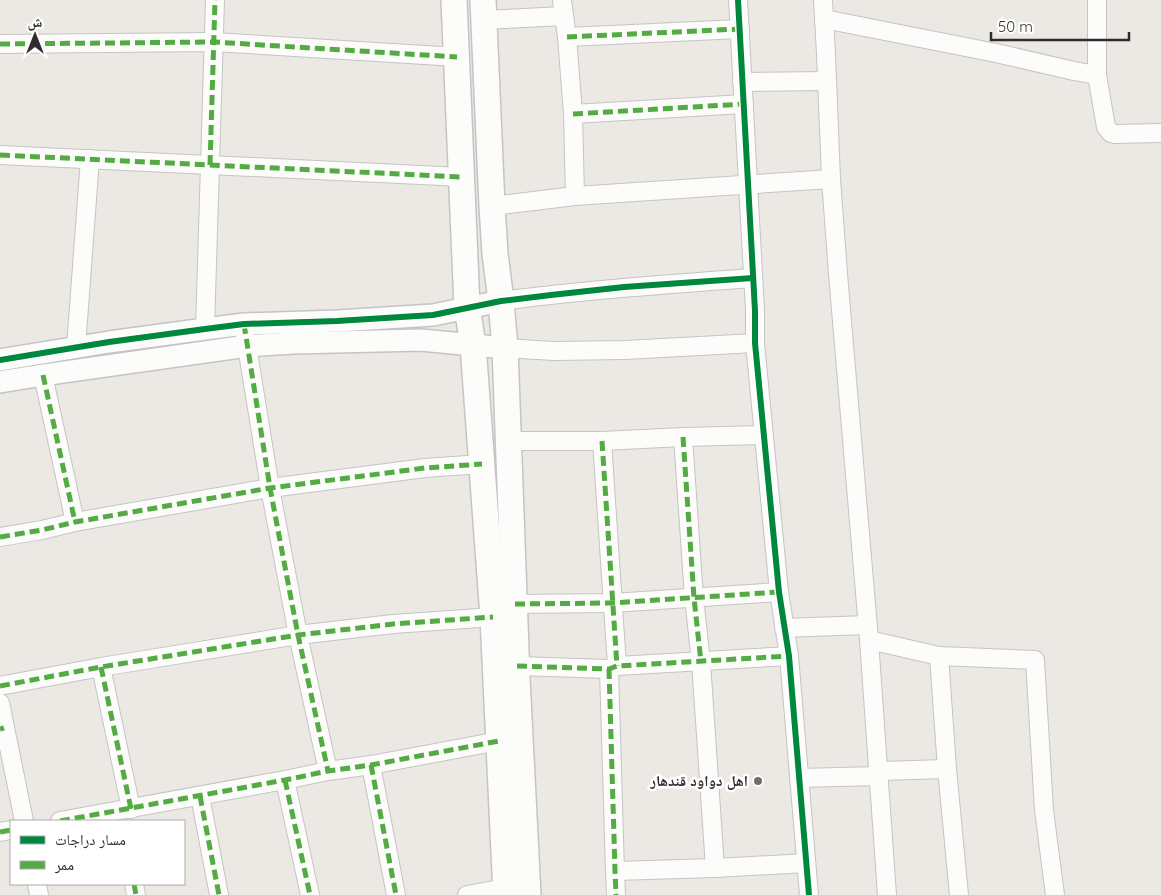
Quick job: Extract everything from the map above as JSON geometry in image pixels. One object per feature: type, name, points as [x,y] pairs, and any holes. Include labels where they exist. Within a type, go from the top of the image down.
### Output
[{"type":"main road","points":[[454,0],[467,307],[473,345],[493,617],[499,741],[513,893]]},
{"type":"main road","points":[[484,10],[492,206],[505,348],[515,604],[517,666],[513,893]]},
{"type":"street","points":[[205,328],[215,0]]},
{"type":"street","points":[[738,0],[755,343],[779,592],[789,656],[809,895]]},
{"type":"street","points":[[823,0],[831,179],[879,773],[887,895]]},
{"type":"street","points":[[1096,0],[1097,75],[1106,127],[1111,133],[1161,133]]},
{"type":"street","points":[[484,10],[563,8],[573,114],[575,196]]},
{"type":"street","points":[[824,19],[996,52],[1097,75]]},
{"type":"street","points":[[567,37],[740,29]]},
{"type":"street","points":[[0,44],[214,42],[457,57]]},
{"type":"street","points":[[742,82],[827,81]]},
{"type":"street","points":[[573,114],[744,104]]},
{"type":"street","points":[[0,155],[462,177]]},
{"type":"street","points":[[76,347],[90,159]]},
{"type":"street","points":[[492,206],[575,196],[831,179]]},
{"type":"street","points":[[0,360],[205,328],[244,324],[433,315],[467,307],[551,294],[753,278]]},
{"type":"street","points":[[244,324],[270,488],[298,635],[328,771]]},
{"type":"street","points":[[0,382],[247,346],[293,343],[422,340],[554,351],[625,350],[755,343]]},
{"type":"street","points":[[43,375],[75,522]]},
{"type":"street","points":[[508,441],[602,441],[763,434]]},
{"type":"street","points":[[683,437],[715,868]]},
{"type":"street","points":[[602,441],[612,603],[614,871],[616,895]]},
{"type":"street","points":[[0,537],[270,488],[425,468],[482,464]]},
{"type":"street","points":[[515,604],[612,603],[779,592]]},
{"type":"street","points":[[0,686],[101,667],[298,635],[393,624],[493,617]]},
{"type":"street","points":[[784,628],[868,633],[939,656],[1035,660],[1044,810],[1055,895]]},
{"type":"street","points":[[517,666],[613,667],[789,656]]},
{"type":"street","points":[[939,656],[947,770],[959,895]]},
{"type":"street","points":[[101,667],[125,813]]},
{"type":"street","points":[[0,702],[2,728],[24,820]]},
{"type":"street","points":[[68,820],[125,813],[328,771],[371,765],[499,741]]},
{"type":"street","points":[[371,765],[396,895]]},
{"type":"street","points":[[799,778],[947,770]]},
{"type":"street","points":[[285,780],[310,895]]},
{"type":"street","points":[[200,796],[219,895]]},
{"type":"street","points":[[614,871],[806,863]]},
{"type":"street","points":[[468,895],[513,893]]},
{"type":"marked path","points":[[210,165],[215,0]]},
{"type":"marked path","points":[[567,37],[740,29]]},
{"type":"marked path","points":[[0,44],[214,42],[457,57]]},
{"type":"marked path","points":[[573,114],[744,104]]},
{"type":"marked path","points":[[0,155],[462,177]]},
{"type":"marked path","points":[[244,324],[270,488],[298,635],[328,771]]},
{"type":"marked path","points":[[43,375],[75,522]]},
{"type":"marked path","points":[[683,437],[694,598],[701,662]]},
{"type":"marked path","points":[[602,441],[617,666]]},
{"type":"marked path","points":[[0,537],[270,488],[425,468],[482,464]]},
{"type":"marked path","points":[[515,604],[612,603],[779,592]]},
{"type":"marked path","points":[[0,686],[101,667],[298,635],[393,624],[493,617]]},
{"type":"marked path","points":[[517,666],[609,669],[617,666],[789,656]]},
{"type":"marked path","points":[[101,667],[131,809]]},
{"type":"marked path","points":[[609,669],[616,895]]},
{"type":"marked path","points":[[0,729],[4,728]]},
{"type":"marked path","points":[[65,820],[499,741]]},
{"type":"marked path","points":[[371,765],[396,895]]},
{"type":"marked path","points":[[285,780],[310,895]]},
{"type":"marked path","points":[[200,796],[219,895]]},
{"type":"marked path","points":[[0,832],[10,830]]},
{"type":"marked path","points":[[134,885],[136,895]]},
{"type":"cycle path","points":[[738,0],[755,311],[755,343],[779,592],[789,656],[809,895]]},
{"type":"cycle path","points":[[0,360],[109,342],[244,324],[433,315],[501,301],[551,295],[624,287],[753,278]]},
{"type":"place","name":"اهل دواود قندهار","points":[[758,781]]}]
